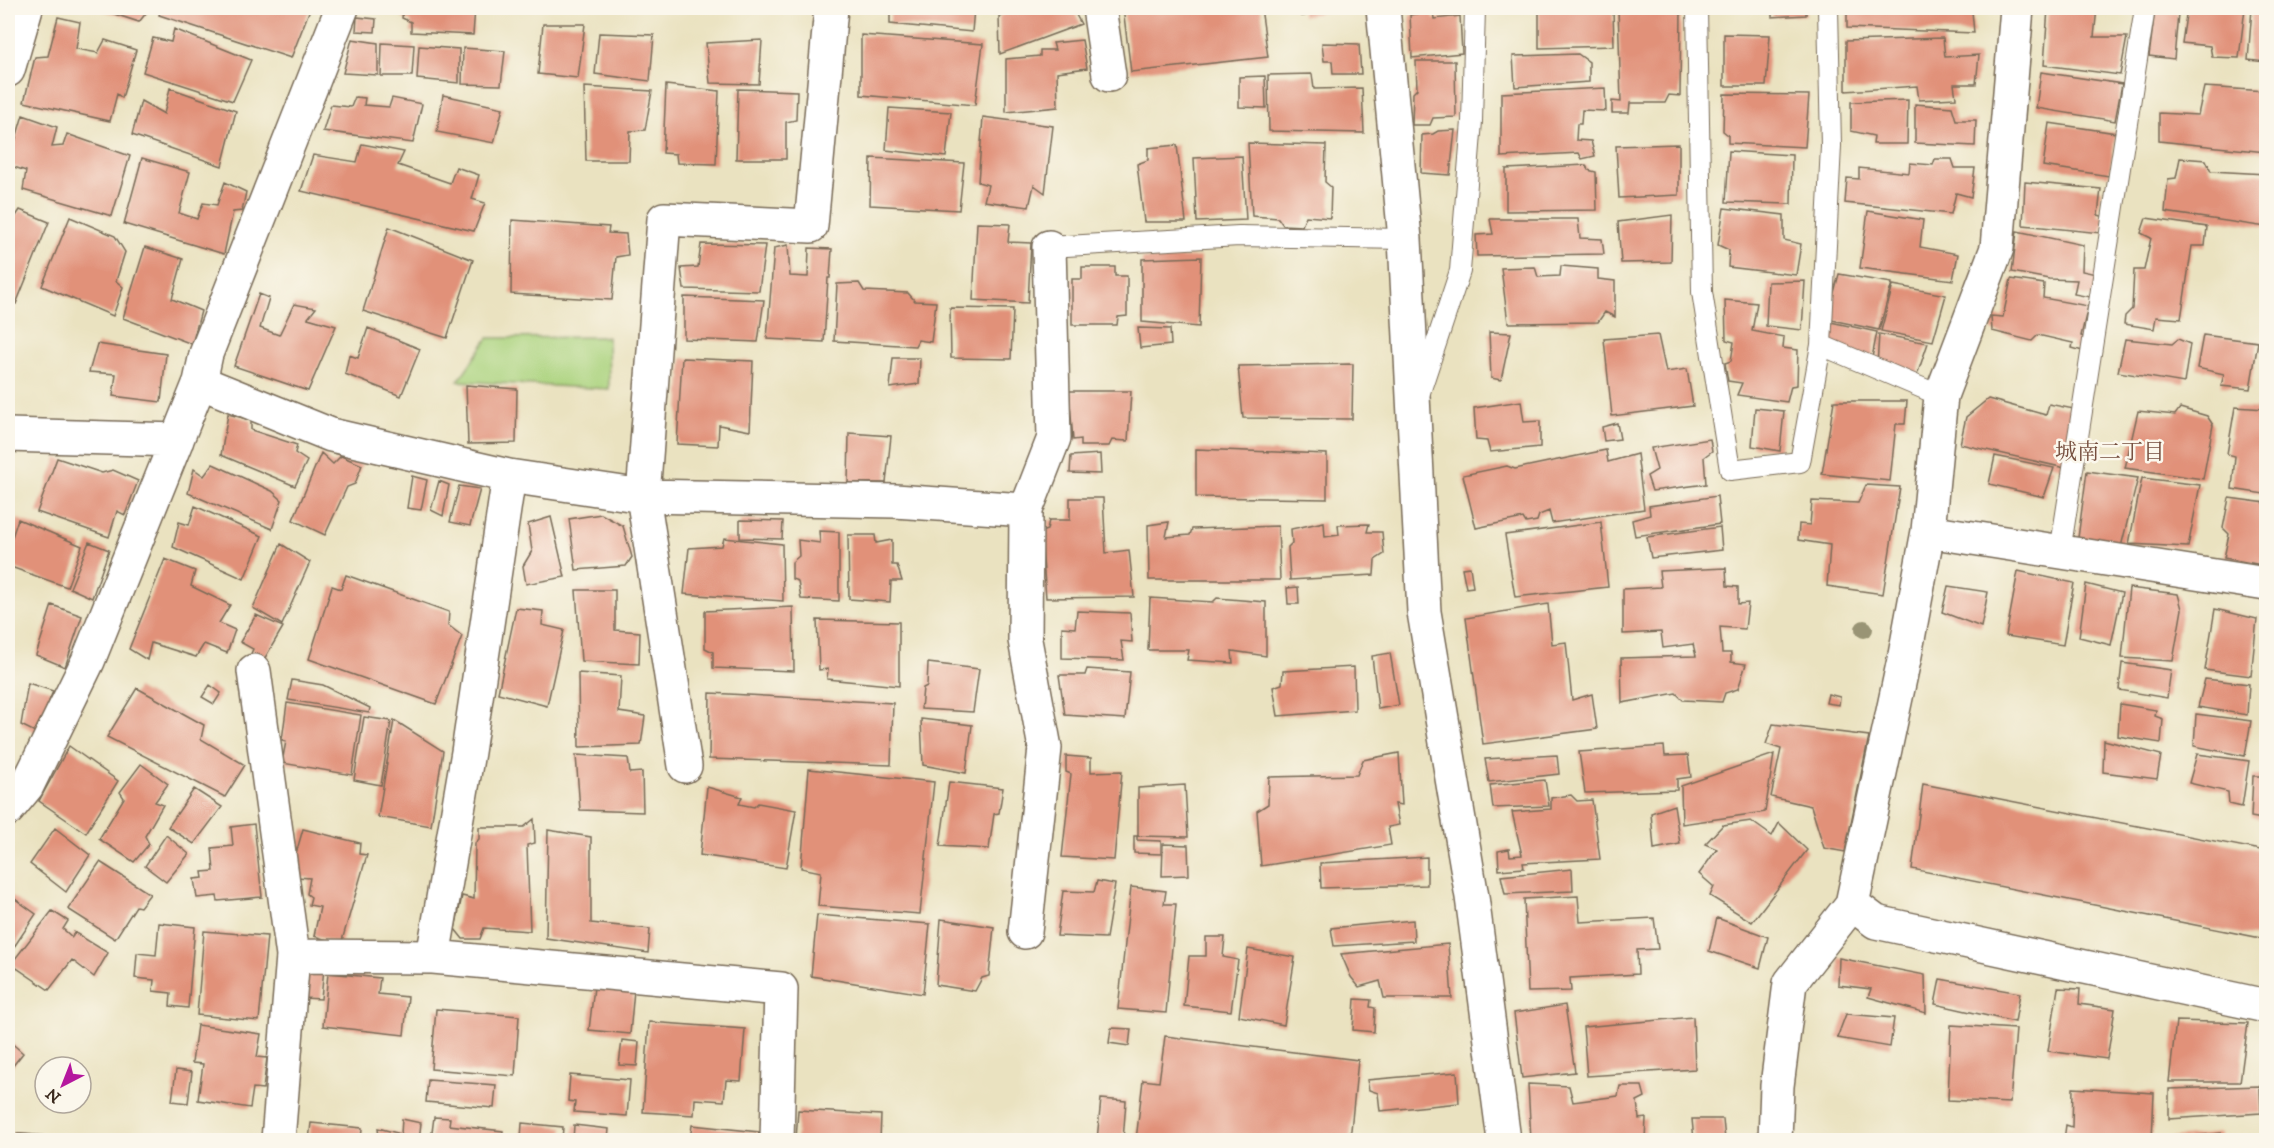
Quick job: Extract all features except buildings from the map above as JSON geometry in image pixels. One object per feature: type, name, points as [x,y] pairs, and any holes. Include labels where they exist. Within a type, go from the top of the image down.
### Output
[{"type":"street","points":[[8,70],[26,8]]},
{"type":"street","points":[[8,809],[27,786],[88,661],[200,382],[206,354],[342,8]]},
{"type":"street","points":[[685,765],[643,496],[664,219],[811,226],[831,8]]},
{"type":"street","points":[[1099,8],[1109,75]]},
{"type":"street","points":[[1383,8],[1405,239],[1424,612],[1472,897],[1504,1140]]},
{"type":"street","points":[[1775,1140],[1777,1086],[1790,983],[1852,904],[1905,655],[1928,531],[1941,396],[1997,248],[2017,8]]},
{"type":"street","points":[[1025,932],[1045,747],[1025,640],[1026,510],[1054,438],[1049,247]]},
{"type":"street","points":[[200,382],[331,435],[509,476],[643,496],[895,501],[1026,510]]},
{"type":"street","points":[[8,435],[177,440]]},
{"type":"street","points":[[433,957],[468,752],[509,476]]},
{"type":"street","points":[[1928,531],[2266,584]]},
{"type":"street","points":[[254,671],[293,956],[278,1140]]},
{"type":"street","points":[[1852,904],[1876,922],[2266,1006]]},
{"type":"street","points":[[293,956],[433,957],[781,988],[777,1140]]},
{"type":"lane","points":[[1414,409],[1460,271],[1472,121],[1476,8]]},
{"type":"lane","points":[[1697,8],[1702,292],[1730,470],[1800,462],[1821,345],[1831,146],[1827,8]]},
{"type":"lane","points":[[2060,552],[2145,8]]},
{"type":"lane","points":[[1049,247],[1239,236],[1405,239]]},
{"type":"lane","points":[[1821,345],[1941,396]]},
{"type":"green space","points":[[608,337],[609,389],[458,381],[488,338]]},
{"type":"district","name":"城南二丁目","points":[[2110,452]]}]
